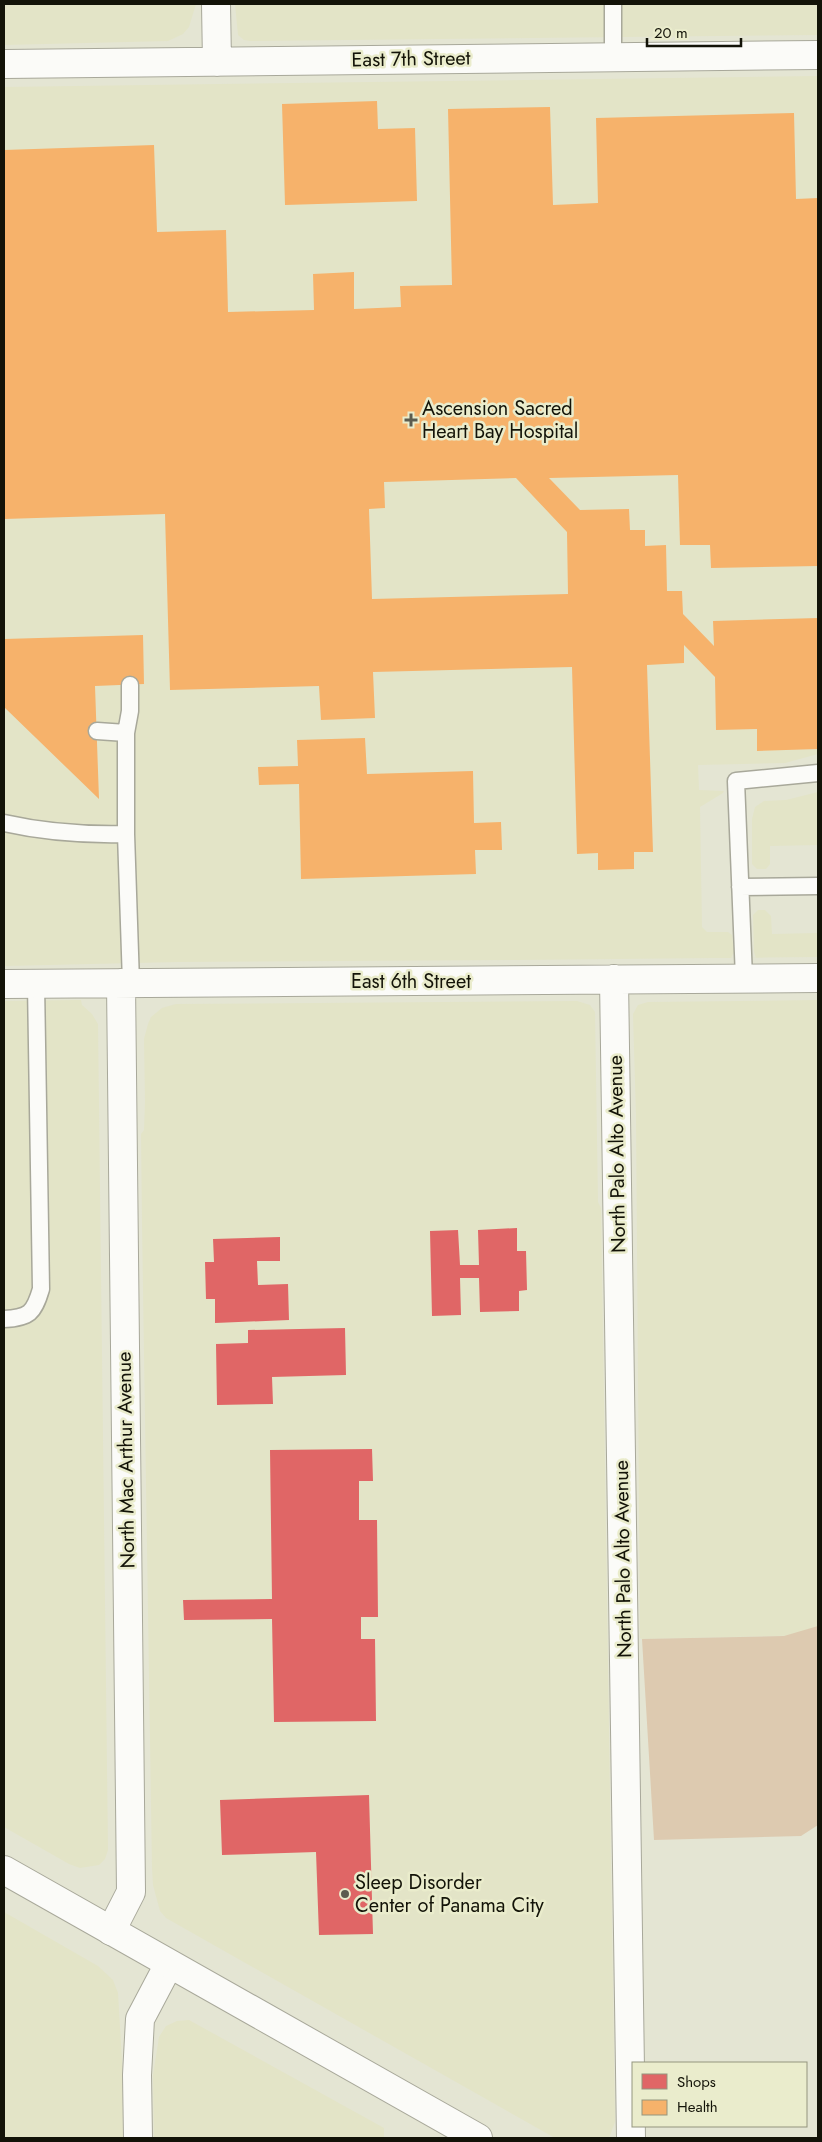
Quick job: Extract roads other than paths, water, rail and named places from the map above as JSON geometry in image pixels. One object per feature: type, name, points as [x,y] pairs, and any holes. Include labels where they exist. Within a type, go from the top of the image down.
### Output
[{"type":"street","points":[[216,4],[217,62]]},
{"type":"street","name":"East 7th Street","points":[[4,64],[818,55]]},
{"type":"street","name":"East 6th Street","points":[[4,984],[818,978]]},
{"type":"street","name":"North Palo Alto Avenue","points":[[614,979],[631,2138]]},
{"type":"street","name":"North Mac Arthur Avenue","points":[[111,1931],[131,1892],[126,983]]},
{"type":"street","points":[[4,1870],[478,2138]]},
{"type":"street","points":[[138,2138],[137,2075],[140,2020],[168,1964]]},
{"type":"lane","points":[[613,4],[614,57]]},
{"type":"lane","name":"North Mac Arthur Avenue","points":[[126,983],[126,733],[130,711],[130,685]]},
{"type":"lane","points":[[96,731],[126,733]]},
{"type":"lane","points":[[744,978],[736,781],[818,772]]},
{"type":"lane","points":[[4,823],[34,829],[90,835],[126,834]]},
{"type":"lane","points":[[740,887],[818,886]]},
{"type":"lane","points":[[4,1319],[20,1319],[29,1314],[37,1302],[41,1289],[36,984]]},
{"type":"place","name":"Ascension Sacred Heart Bay Hospital","points":[[411,420]]},
{"type":"place","name":"Sleep Disorder Center of Panama City","points":[[345,1894]]}]
